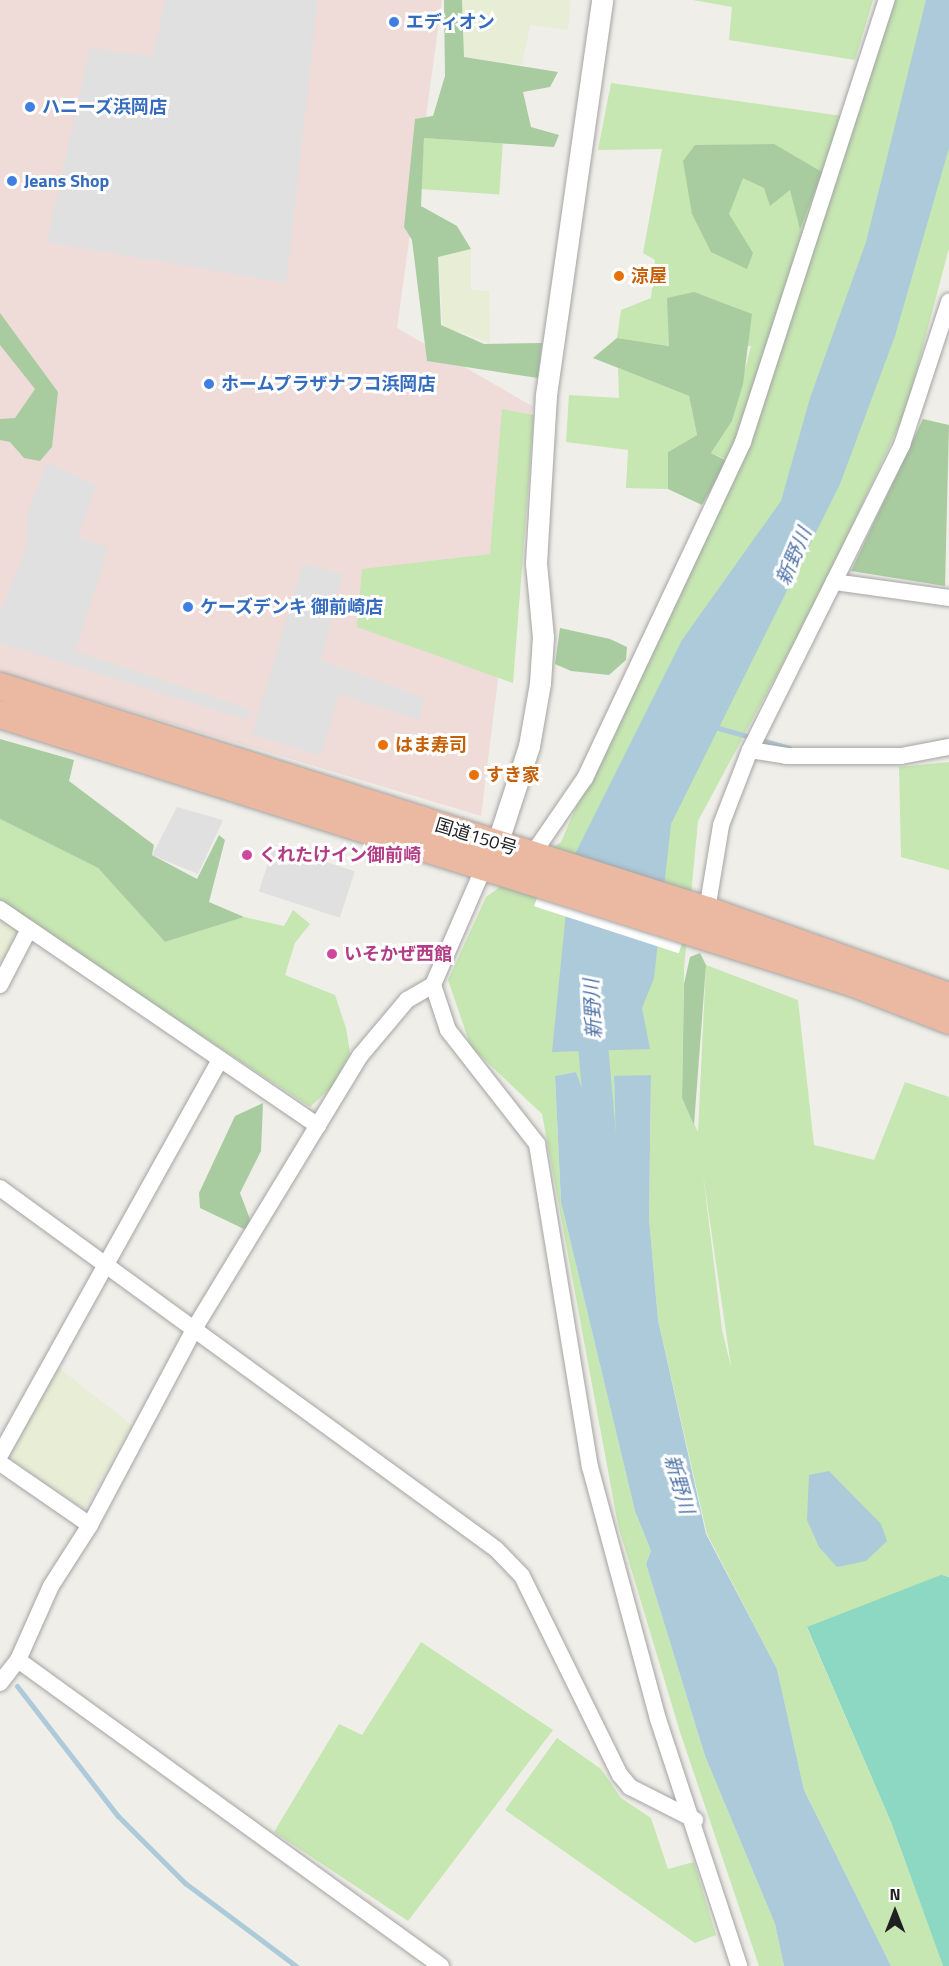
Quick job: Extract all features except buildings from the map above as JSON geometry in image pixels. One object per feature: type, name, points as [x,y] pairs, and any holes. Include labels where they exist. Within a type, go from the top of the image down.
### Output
[{"type":"highway","name":"国道150号","points":[[0,686],[700,908],[949,996]]},
{"type":"highway","name":"国道150号","points":[[0,714],[482,870],[541,886],[686,933],[854,983],[949,1020]]},
{"type":"street","points":[[0,1683],[18,1660],[51,1586],[90,1525],[194,1329],[318,1125],[381,1030],[407,1000],[433,985],[482,870],[497,844],[528,746],[540,683],[543,637],[536,564],[546,395],[602,0]]},
{"type":"street","points":[[541,858],[585,778],[743,442],[886,0]]},
{"type":"street","points":[[700,908],[721,825],[750,750],[902,445],[949,302]]},
{"type":"street","points":[[834,582],[949,598]]},
{"type":"street","points":[[750,750],[786,756],[901,756],[949,747]]},
{"type":"street","points":[[0,909],[318,1125]]},
{"type":"street","points":[[0,985],[29,929]]},
{"type":"street","points":[[433,985],[447,1030],[537,1144],[590,1467],[658,1719],[695,1820],[739,1966]]},
{"type":"street","points":[[0,1455],[220,1059]]},
{"type":"street","points":[[0,1188],[496,1549],[522,1576],[625,1781],[695,1820]]},
{"type":"street","points":[[0,1463],[90,1525]]},
{"type":"street","points":[[18,1660],[441,1966]]},
{"type":"shaded area","points":[[0,0],[442,0],[397,328],[532,406],[481,816],[0,672]]},
{"type":"shaded area","points":[[165,0],[318,0],[286,283],[47,242],[90,48],[153,56]]},
{"type":"shaded area","points":[[47,463],[96,485],[78,537],[108,548],[75,651],[250,709],[247,720],[0,643],[0,614],[26,547],[28,513]]},
{"type":"shaded area","points":[[303,564],[343,574],[321,660],[424,698],[419,720],[339,694],[321,756],[252,734]]},
{"type":"shaded area","points":[[177,807],[223,820],[198,874],[152,855]]},
{"type":"shaded area","points":[[274,845],[355,871],[340,918],[259,892]]},
{"type":"green space","points":[[444,0],[462,0],[464,57],[558,72],[550,87],[523,92],[531,127],[559,135],[554,147],[424,138],[421,206],[457,226],[471,249],[438,257],[441,325],[484,344],[542,343],[538,378],[427,361],[412,240],[404,227],[415,119],[433,116],[445,76]]},
{"type":"green space","points":[[462,0],[571,0],[568,30],[530,25],[522,65],[464,57]]},
{"type":"green space","points":[[693,0],[873,0],[855,60],[729,40],[732,7]]},
{"type":"green space","points":[[891,0],[949,0],[949,248],[906,411],[819,596],[698,821],[684,968],[682,1098],[698,1132],[706,965],[798,1000],[814,1145],[874,1160],[905,1082],[949,1097],[949,1576],[807,1628],[891,1822],[943,1966],[891,1966],[804,1790],[777,1669],[707,1534],[658,1320],[649,1218],[651,1076],[614,1077],[618,1182],[576,1072],[555,1076],[561,1202],[635,1511],[651,1551],[646,1564],[705,1756],[775,1924],[784,1966],[759,1966],[680,1732],[618,1525],[542,1114],[471,1047],[448,980],[486,897],[561,842],[727,460],[711,453],[732,421],[751,346],[670,346],[617,338],[621,310],[651,298],[655,260],[643,253],[662,149],[598,150],[611,83],[842,116]],"holes":[[[703,1174],[731,1367],[722,1330]]]},
{"type":"green space","points":[[424,138],[503,144],[499,194],[420,189]]},
{"type":"green space","points":[[774,144],[822,172],[800,229],[790,190],[770,206],[764,188],[743,178],[729,214],[753,253],[747,269],[711,252],[692,214],[683,161],[695,145]]},
{"type":"green space","points":[[471,249],[471,290],[489,291],[490,343],[443,326],[438,257]]},
{"type":"green space","points":[[694,292],[752,314],[743,384],[732,421],[711,453],[727,461],[702,505],[668,489],[668,452],[697,435],[689,396],[593,358],[617,338],[669,346],[667,298]]},
{"type":"green space","points":[[0,313],[58,392],[52,447],[40,461],[24,458],[10,442],[0,440],[0,419],[15,418],[35,389],[0,345]]},
{"type":"green space","points":[[618,368],[689,396],[697,435],[668,452],[668,489],[626,488],[628,450],[566,442],[569,395],[619,398]]},
{"type":"green space","points":[[502,409],[534,415],[513,683],[357,627],[362,569],[490,554]]},
{"type":"green space","points":[[923,419],[949,425],[945,586],[851,571]]},
{"type":"green space","points":[[560,628],[610,639],[627,647],[626,660],[609,675],[571,671],[555,664]]},
{"type":"green space","points":[[0,739],[74,760],[69,781],[154,845],[152,855],[197,879],[219,835],[225,840],[209,902],[244,917],[165,942],[98,868],[0,819]]},
{"type":"green space","points":[[949,762],[949,870],[901,857],[899,767]]},
{"type":"green space","points":[[0,819],[98,868],[165,942],[244,917],[284,926],[293,910],[310,924],[295,943],[285,975],[335,995],[346,1028],[350,1053],[333,1086],[310,1107],[0,903]]},
{"type":"green space","points":[[0,918],[20,931],[0,969]]},
{"type":"green space","points":[[700,953],[706,965],[694,1125],[682,1098],[684,984],[690,957]]},
{"type":"green space","points":[[263,1103],[261,1151],[240,1193],[250,1219],[246,1230],[200,1208],[199,1193],[235,1116]]},
{"type":"green space","points":[[59,1368],[132,1425],[84,1509],[8,1457]]},
{"type":"green space","points":[[941,1575],[949,1577],[949,1966],[943,1966],[891,1822],[807,1627]]},
{"type":"green space","points":[[421,1642],[553,1730],[408,1921],[274,1832],[339,1724],[362,1735]]},
{"type":"green space","points":[[557,1738],[601,1769],[621,1798],[651,1818],[668,1869],[694,1862],[716,1935],[695,1943],[505,1810]]},
{"type":"water","points":[[926,0],[949,0],[949,148],[895,336],[840,484],[671,824],[654,978],[642,1008],[650,1049],[552,1052],[571,862],[682,640],[781,501],[810,398],[866,242]]},
{"type":"water","points":[[576,1072],[617,1180],[614,1076],[651,1075],[649,1218],[658,1320],[706,1534],[777,1669],[804,1790],[891,1966],[784,1966],[775,1924],[705,1756],[646,1564],[651,1551],[635,1511],[561,1202],[555,1076]]},
{"type":"water","points":[[829,1471],[881,1524],[887,1541],[866,1561],[837,1567],[819,1547],[807,1520],[809,1475]]},
{"type":"pier","points":[[545,873],[690,920],[679,953],[534,906]]},
{"type":"waterway","points":[[715,727],[789,748]]},
{"type":"waterway","name":"新野川","points":[[590,1012],[605,1179]]},
{"type":"waterway","points":[[17,1686],[118,1816],[185,1883],[296,1966]]},
{"type":"place","name":"エディオン","points":[[394,22]]},
{"type":"place","name":"ハニーズ浜岡店","points":[[30,107]]},
{"type":"place","name":"Jeans Shop","points":[[12,181]]},
{"type":"place","name":"涼屋","points":[[619,276]]},
{"type":"place","name":"ホームプラザナフコ浜岡店","points":[[209,384]]},
{"type":"place","name":"ケーズデンキ 御前崎店","points":[[188,607]]},
{"type":"place","name":"はま寿司","points":[[383,745]]},
{"type":"place","name":"すき家","points":[[474,775]]},
{"type":"place","name":"くれたけイン御前崎","points":[[247,855]]},
{"type":"place","name":"いそかぜ西館","points":[[332,954]]}]
